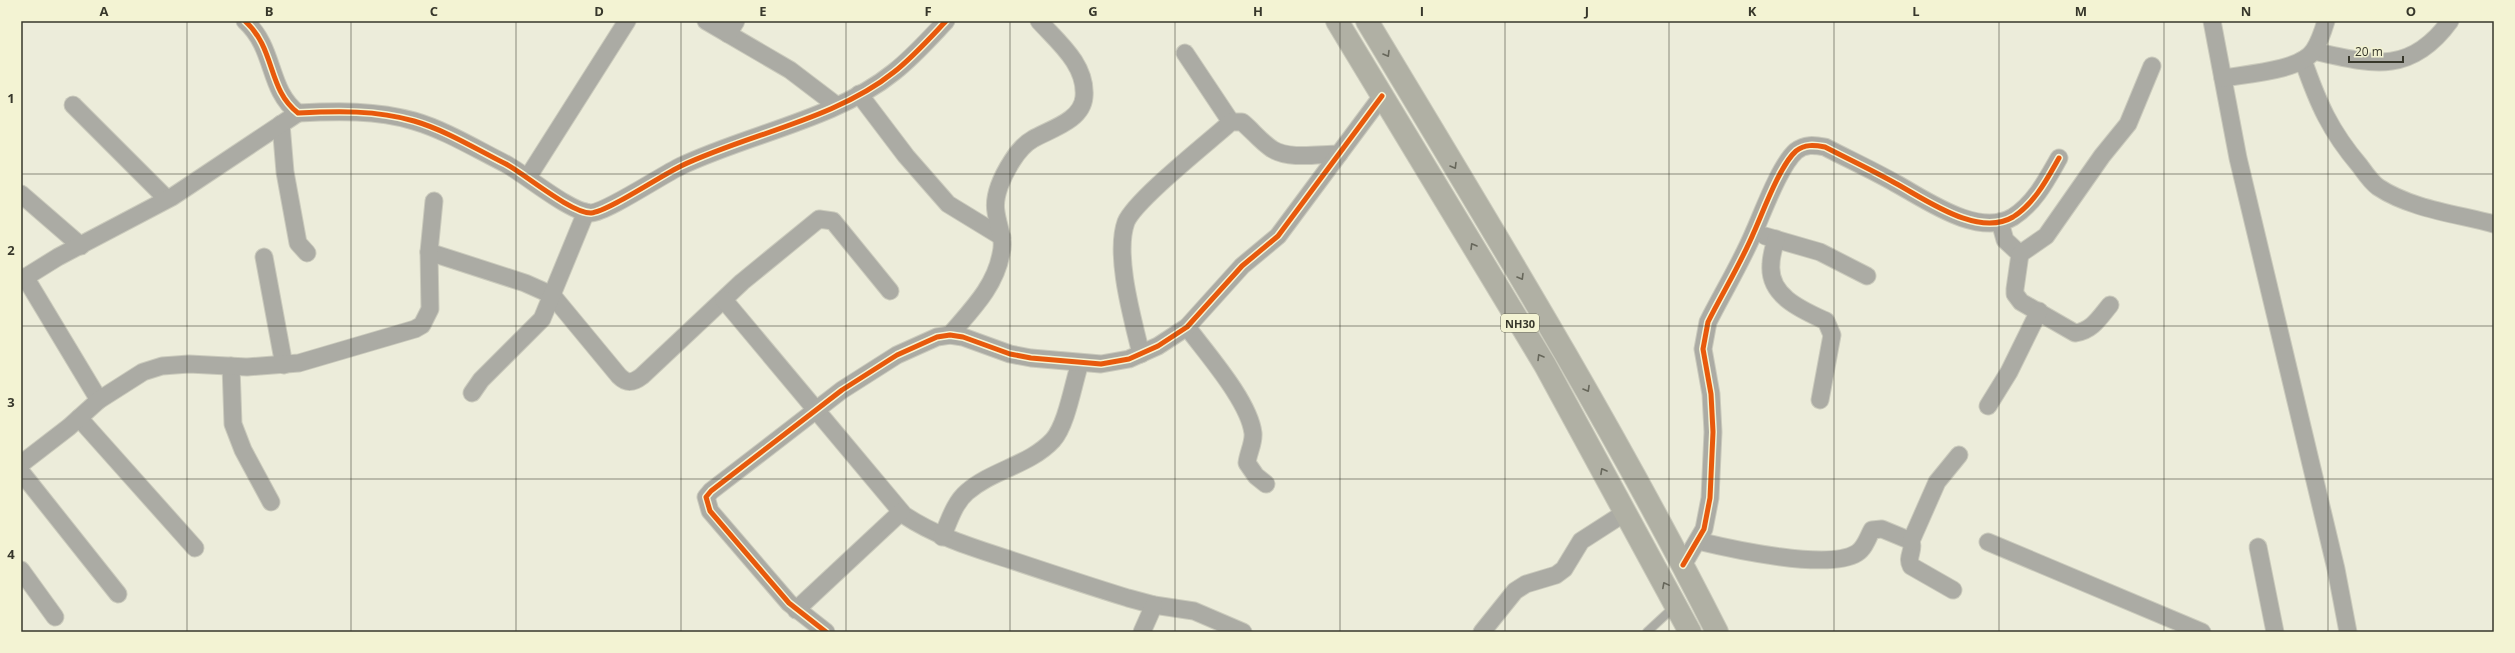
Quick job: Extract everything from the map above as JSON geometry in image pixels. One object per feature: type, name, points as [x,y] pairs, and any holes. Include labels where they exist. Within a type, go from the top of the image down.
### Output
[{"type":"highway","name":"NH30","points":[[1337,21],[1541,359],[1626,512],[1690,632]]},
{"type":"highway","name":"NH30","points":[[1367,21],[1554,332],[1683,565],[1717,632]]},
{"type":"street","points":[[246,21],[257,32],[267,51],[281,96],[298,112]]},
{"type":"street","points":[[528,177],[627,21]]},
{"type":"street","points":[[706,21],[732,27],[836,105]]},
{"type":"street","points":[[99,400],[23,279],[167,199],[298,112],[348,110],[414,121],[442,132],[528,177],[566,204],[591,213],[606,208],[687,163],[836,105],[859,94],[893,73],[946,21]]},
{"type":"street","points":[[950,335],[988,288],[1002,252],[1002,236],[995,201],[1011,162],[1032,140],[1050,132],[1078,112],[1084,98],[1084,85],[1076,63],[1039,21]]},
{"type":"street","points":[[2212,21],[2238,158],[2336,569],[2348,632]]},
{"type":"street","points":[[2223,78],[2290,66],[2308,56],[2326,21]]},
{"type":"street","points":[[2308,56],[2381,64],[2402,58],[2423,49],[2450,21]]},
{"type":"street","points":[[1185,53],[1231,122]]},
{"type":"street","points":[[2308,56],[2320,108],[2340,143],[2378,186],[2413,203],[2494,224]]},
{"type":"street","points":[[2110,305],[2091,327],[2083,332],[2075,333],[2021,302],[2015,294],[2020,254],[2046,236],[2098,162],[2128,124],[2152,66]]},
{"type":"street","points":[[859,94],[906,156],[948,204],[1002,236]]},
{"type":"street","points":[[826,632],[796,610],[710,511],[706,497],[815,410],[897,354],[920,343],[950,335],[1010,354],[1080,363],[1101,364],[1129,359],[1158,346],[1187,327],[1242,266],[1278,236],[1382,96]]},
{"type":"street","points":[[73,105],[167,199]]},
{"type":"street","points":[[1141,354],[1125,283],[1123,244],[1126,222],[1140,203],[1231,122],[1242,122],[1266,145],[1280,152],[1298,155],[1339,154]]},
{"type":"street","points":[[281,124],[285,172],[298,243],[307,253]]},
{"type":"street","points":[[1683,565],[1704,529],[1712,475],[1711,401],[1703,349],[1708,322],[1754,233],[1786,164],[1795,152],[1804,146],[1825,147],[1948,212],[1973,221],[2000,222],[2012,217],[2029,204],[2059,158]]},
{"type":"street","points":[[21,194],[81,246]]},
{"type":"street","points":[[21,464],[79,418],[99,400],[144,372],[162,366],[189,364],[231,366],[284,365],[300,363],[415,329],[422,325],[430,309],[429,252],[434,200]]},
{"type":"street","points":[[472,393],[481,380],[535,327],[542,318],[586,212]]},
{"type":"street","points":[[429,252],[532,286],[552,295],[619,376],[625,382],[630,383],[642,376],[724,300],[814,222],[823,218],[833,221],[890,291]]},
{"type":"street","points":[[2000,222],[2005,240],[2020,254]]},
{"type":"street","points":[[1754,233],[1820,252],[1867,276]]},
{"type":"street","points":[[1776,239],[1771,264],[1772,274],[1785,299],[1826,321],[1830,327],[1832,335],[1820,400]]},
{"type":"street","points":[[264,257],[284,365]]},
{"type":"street","points":[[724,300],[901,512],[915,523],[942,537],[1154,605],[1194,611],[1243,632]]},
{"type":"street","points":[[1988,406],[2009,372],[2039,311]]},
{"type":"street","points":[[1187,327],[1232,387],[1251,423],[1253,435],[1248,463],[1253,473],[1266,484]]},
{"type":"street","points":[[942,537],[953,512],[966,492],[979,483],[1028,459],[1053,440],[1062,424],[1080,363]]},
{"type":"street","points":[[231,366],[233,424],[243,450],[271,502]]},
{"type":"street","points":[[79,418],[196,548]]},
{"type":"street","points":[[1953,590],[1912,566],[1909,559],[1913,548],[1911,541],[1937,482],[1959,455]]},
{"type":"street","points":[[21,472],[118,594]]},
{"type":"street","points":[[796,610],[901,512]]},
{"type":"street","points":[[1482,632],[1515,591],[1526,584],[1556,575],[1564,569],[1581,541],[1626,512]]},
{"type":"street","points":[[1698,541],[1767,557],[1810,559],[1841,558],[1857,553],[1872,530],[1876,529],[1911,541]]},
{"type":"street","points":[[1988,542],[2202,632]]},
{"type":"street","points":[[2258,547],[2275,632]]},
{"type":"street","points":[[21,570],[56,617]]},
{"type":"street","points":[[1142,632],[1154,605]]},
{"type":"lane","points":[[1647,632],[1676,606]]},
{"type":"cycle path","points":[[245,21],[255,32],[262,44],[281,92],[288,103],[298,113],[371,113],[400,117],[426,125],[449,135],[515,169],[548,193],[572,207],[591,213],[599,211],[621,200],[681,166],[734,144],[791,125],[846,102],[871,88],[894,72],[946,21]]},
{"type":"cycle path","points":[[826,632],[789,603],[710,511],[706,497],[711,491],[842,390],[897,355],[937,337],[950,335],[963,337],[1010,354],[1031,358],[1101,364],[1129,359],[1158,346],[1187,327],[1242,266],[1278,236],[1382,96]]},
{"type":"cycle path","points":[[1683,565],[1704,529],[1710,498],[1713,432],[1711,394],[1703,349],[1708,322],[1743,255],[1772,189],[1784,167],[1796,151],[1803,147],[1810,146],[1825,147],[1952,214],[1968,220],[1984,223],[1999,222],[2013,217],[2028,205],[2040,190],[2059,158]]}]
